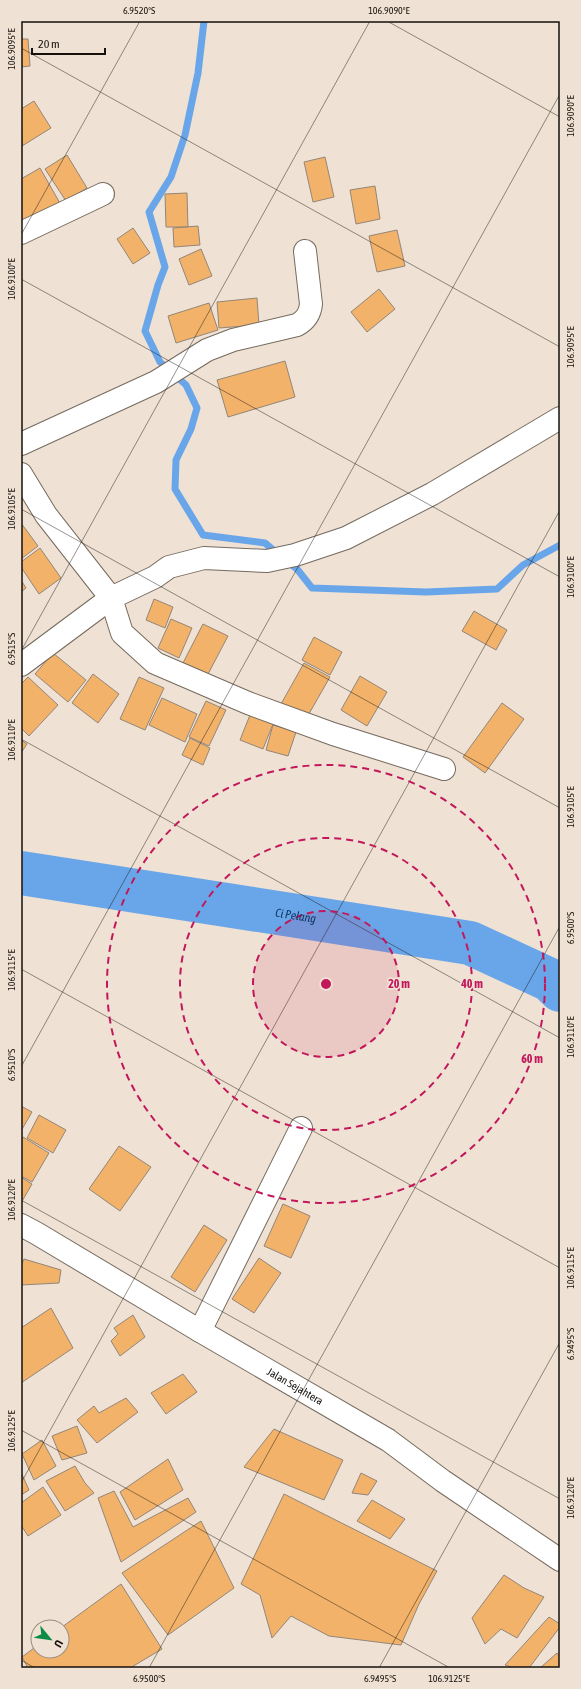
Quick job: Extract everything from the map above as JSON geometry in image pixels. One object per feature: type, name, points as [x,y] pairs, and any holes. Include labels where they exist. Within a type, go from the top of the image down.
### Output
[{"type":"street","points":[[21,233],[103,194]]},
{"type":"street","points":[[21,444],[156,382],[207,350],[233,340],[297,325],[303,322],[311,311],[305,251]]},
{"type":"street","points":[[21,664],[110,598],[155,577],[169,567],[204,558],[266,561],[295,555],[346,538],[432,494],[560,418]]},
{"type":"street","points":[[21,474],[46,515],[110,598],[122,633],[155,663],[248,704],[333,734],[444,769]]},
{"type":"street","points":[[200,1331],[301,1128]]},
{"type":"street","name":"Jalan Sejahtera","points":[[21,1226],[36,1233],[200,1331],[388,1440],[443,1482],[560,1560]]},
{"type":"building","points":[[21,39],[28,39],[30,66],[21,67]]},
{"type":"building","points":[[34,101],[51,128],[22,146],[21,109]]},
{"type":"building","points":[[67,155],[87,188],[66,201],[45,169]]},
{"type":"building","points":[[325,157],[334,197],[313,202],[304,162]]},
{"type":"building","points":[[40,168],[61,205],[24,226],[21,221],[21,179]]},
{"type":"building","points":[[375,186],[380,219],[356,224],[350,190]]},
{"type":"building","points":[[187,193],[188,227],[166,227],[165,194]]},
{"type":"building","points":[[198,226],[200,245],[174,247],[173,228]]},
{"type":"building","points":[[133,228],[150,253],[133,264],[117,239]]},
{"type":"building","points":[[397,230],[405,266],[377,272],[369,236]]},
{"type":"building","points":[[201,249],[212,276],[189,285],[179,259]]},
{"type":"building","points":[[379,289],[395,309],[367,332],[351,312]]},
{"type":"building","points":[[257,298],[259,325],[219,328],[217,302]]},
{"type":"building","points":[[209,303],[218,330],[176,343],[168,316]]},
{"type":"building","points":[[285,361],[295,397],[228,417],[217,380]]},
{"type":"building","points":[[21,523],[38,546],[21,559]]},
{"type":"building","points":[[40,548],[61,578],[39,594],[21,567],[21,562]]},
{"type":"building","points":[[21,580],[26,588],[21,592]]},
{"type":"building","points":[[154,599],[173,607],[165,628],[146,620]]},
{"type":"building","points":[[474,611],[507,630],[496,650],[462,631]]},
{"type":"building","points":[[171,619],[192,628],[179,658],[158,648]]},
{"type":"building","points":[[203,624],[228,636],[207,676],[183,663]]},
{"type":"building","points":[[314,637],[342,652],[330,675],[302,660]]},
{"type":"building","points":[[53,653],[86,680],[68,702],[35,674]]},
{"type":"building","points":[[304,663],[330,677],[306,719],[281,704]]},
{"type":"building","points":[[93,674],[119,694],[98,723],[72,703]]},
{"type":"building","points":[[360,676],[387,692],[367,726],[341,710]]},
{"type":"building","points":[[28,677],[58,705],[29,736],[21,728],[21,684]]},
{"type":"building","points":[[139,677],[164,688],[145,730],[120,719]]},
{"type":"building","points":[[162,698],[197,714],[185,742],[149,725]]},
{"type":"building","points":[[206,701],[226,710],[209,746],[189,737]]},
{"type":"building","points":[[502,703],[524,719],[485,773],[463,757]]},
{"type":"building","points":[[250,715],[273,724],[263,749],[240,740]]},
{"type":"building","points":[[273,725],[296,732],[288,756],[266,750]]},
{"type":"building","points":[[190,738],[210,748],[203,765],[182,755]]},
{"type":"building","points":[[21,740],[27,744],[21,753]]},
{"type":"building","points":[[21,1106],[32,1112],[21,1131]]},
{"type":"building","points":[[39,1115],[66,1130],[53,1153],[27,1138]]},
{"type":"building","points":[[23,1137],[49,1153],[32,1182],[21,1176],[21,1141]]},
{"type":"building","points":[[119,1146],[151,1167],[120,1211],[89,1189]]},
{"type":"building","points":[[21,1177],[32,1184],[21,1203]]},
{"type":"building","points":[[283,1204],[310,1216],[291,1258],[264,1246]]},
{"type":"building","points":[[204,1225],[227,1240],[195,1292],[171,1277]]},
{"type":"building","points":[[259,1258],[281,1273],[254,1313],[232,1299]]},
{"type":"building","points":[[24,1259],[61,1270],[59,1283],[21,1285],[21,1266]]},
{"type":"building","points":[[51,1308],[73,1348],[21,1383],[21,1328]]},
{"type":"building","points":[[133,1315],[145,1337],[120,1356],[111,1341],[118,1334],[114,1328]]},
{"type":"building","points":[[183,1374],[197,1392],[166,1414],[151,1393]]},
{"type":"building","points":[[126,1398],[138,1412],[97,1443],[77,1420],[94,1406],[99,1413]]},
{"type":"building","points":[[77,1426],[87,1453],[62,1460],[52,1436]]},
{"type":"building","points":[[274,1429],[343,1460],[324,1500],[244,1467]]},
{"type":"building","points":[[42,1440],[56,1466],[34,1480],[22,1454]]},
{"type":"building","points":[[168,1459],[183,1490],[135,1520],[120,1492]]},
{"type":"building","points":[[75,1466],[85,1483],[94,1493],[65,1511],[46,1481]]},
{"type":"building","points":[[21,1472],[29,1490],[21,1495]]},
{"type":"building","points":[[361,1473],[377,1481],[368,1495],[352,1493]]},
{"type":"building","points":[[43,1487],[61,1515],[28,1536],[21,1525],[21,1503]]},
{"type":"building","points":[[114,1491],[133,1527],[188,1498],[196,1512],[121,1562],[98,1498]]},
{"type":"building","points":[[284,1494],[437,1571],[419,1604],[401,1645],[329,1636],[291,1616],[272,1638],[260,1595],[241,1584]]},
{"type":"building","points":[[372,1500],[405,1519],[390,1539],[357,1521]]},
{"type":"building","points":[[201,1521],[234,1588],[168,1635],[122,1573]]},
{"type":"building","points":[[504,1575],[524,1588],[544,1597],[517,1638],[501,1629],[485,1644],[472,1618]]},
{"type":"building","points":[[121,1584],[162,1649],[130,1668],[28,1668],[22,1657],[30,1651],[30,1659],[70,1659],[70,1621]]},
{"type":"building","points":[[549,1617],[560,1624],[560,1627],[529,1668],[514,1668],[505,1665]]},
{"type":"building","points":[[557,1653],[560,1657],[560,1668],[540,1668]]},
{"type":"waterway","points":[[204,21],[198,73],[185,135],[171,177],[149,212],[165,267],[158,285],[145,331],[160,362],[186,385],[197,408],[191,429],[176,460],[175,489],[203,535],[265,543],[278,554]]},
{"type":"waterway","points":[[286,561],[297,569],[312,588],[426,592],[497,589],[523,565],[560,545]]},
{"type":"waterway","name":"Ci Pelang","points":[[21,873],[470,943],[550,980],[560,990]]}]
